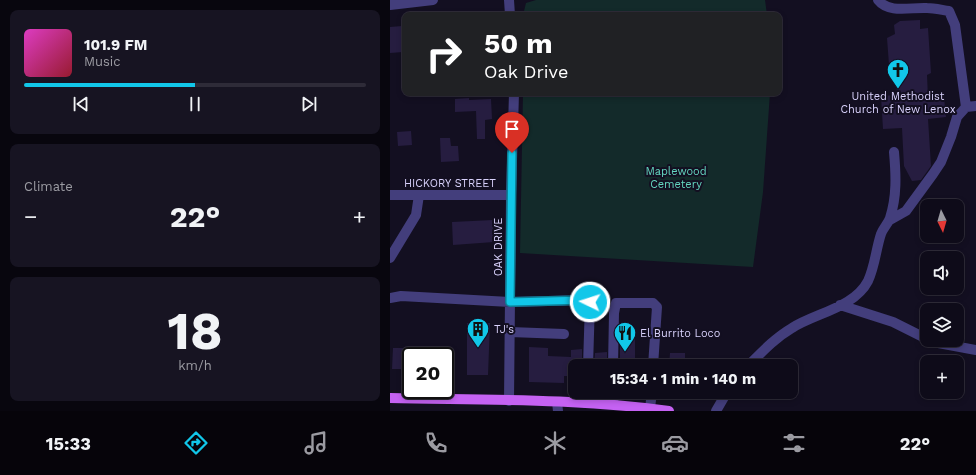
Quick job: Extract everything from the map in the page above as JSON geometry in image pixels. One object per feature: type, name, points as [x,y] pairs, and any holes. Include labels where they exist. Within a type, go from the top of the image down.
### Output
[{"type":"main road","points":[[390,398],[509,401],[557,406],[586,403],[669,411]]},
{"type":"street","points":[[390,5],[433,0]]},
{"type":"street","points":[[509,0],[510,12]]},
{"type":"street","points":[[878,0],[881,4],[899,9],[927,8],[949,11],[955,25],[971,107],[957,117],[952,137],[941,162],[933,174],[906,211],[890,220]]},
{"type":"street","name":"OAK DRIVE","points":[[509,401],[510,195],[514,96]]},
{"type":"street","points":[[755,359],[769,345],[792,327],[826,313],[853,298],[868,281],[882,233],[890,220],[895,199],[896,177],[894,152]]},
{"type":"street","name":"HICKORY STREET","points":[[390,195],[510,195]]},
{"type":"street","points":[[390,258],[416,215],[419,195]]},
{"type":"street","points":[[390,298],[401,296],[510,302],[586,300],[590,302],[588,359]]},
{"type":"street","points":[[613,359],[614,313],[616,303],[653,303],[657,307],[654,359]]},
{"type":"street","points":[[840,305],[893,322],[920,336]]},
{"type":"street","points":[[510,332],[564,334]]},
{"type":"street","points":[[960,347],[976,350]]},
{"type":"street","points":[[586,399],[586,403]]},
{"type":"street","points":[[650,408],[651,399]]},
{"type":"street","points":[[716,411],[723,399]]},
{"type":"green space","points":[[536,0],[765,0],[767,12],[524,12],[526,3]]},
{"type":"green space","name":"Maplewood Cemetery","points":[[523,96],[770,96],[763,192],[753,267],[520,253]]},
{"type":"building","points":[[920,20],[920,29],[928,28],[931,73],[927,75],[928,98],[944,97],[946,117],[928,119],[931,166],[921,180],[912,181],[904,166],[902,128],[883,129],[881,96],[897,95],[896,77],[890,78],[887,38],[895,34],[894,25],[900,21]]},
{"type":"building","points":[[402,26],[402,52],[390,53],[390,27]]},
{"type":"building","points":[[469,98],[469,100],[491,99],[492,119],[485,120],[485,139],[477,139],[476,111],[455,112],[455,99]]},
{"type":"building","points":[[411,131],[412,145],[398,146],[397,132]]},
{"type":"building","points":[[440,138],[450,138],[451,146],[458,146],[459,161],[441,162]]},
{"type":"building","points":[[493,220],[494,242],[453,245],[452,222]]},
{"type":"building","name":"TJ's","points":[[467,323],[490,323],[488,375],[467,375]]},
{"type":"building","points":[[620,335],[628,335],[628,339],[635,339],[635,359],[620,359]]},
{"type":"building","points":[[529,347],[548,348],[548,356],[571,357],[571,350],[582,349],[582,359],[568,359],[568,376],[564,376],[564,383],[529,382]]},
{"type":"building","points":[[393,348],[402,348],[402,369],[392,369]]},
{"type":"building","points":[[607,352],[607,359],[595,359],[595,353]]},
{"type":"building","points":[[670,353],[685,353],[685,359],[670,359]]},
{"type":"place","name":"United Methodist Church of New Lenox","points":[[898,90]]},
{"type":"place","name":"TJ's","points":[[478,348]]},
{"type":"place","name":"El Burrito Loco","points":[[625,352]]},
{"type":"route","points":[[512,153],[510,195],[510,302],[586,300],[590,302]]}]
